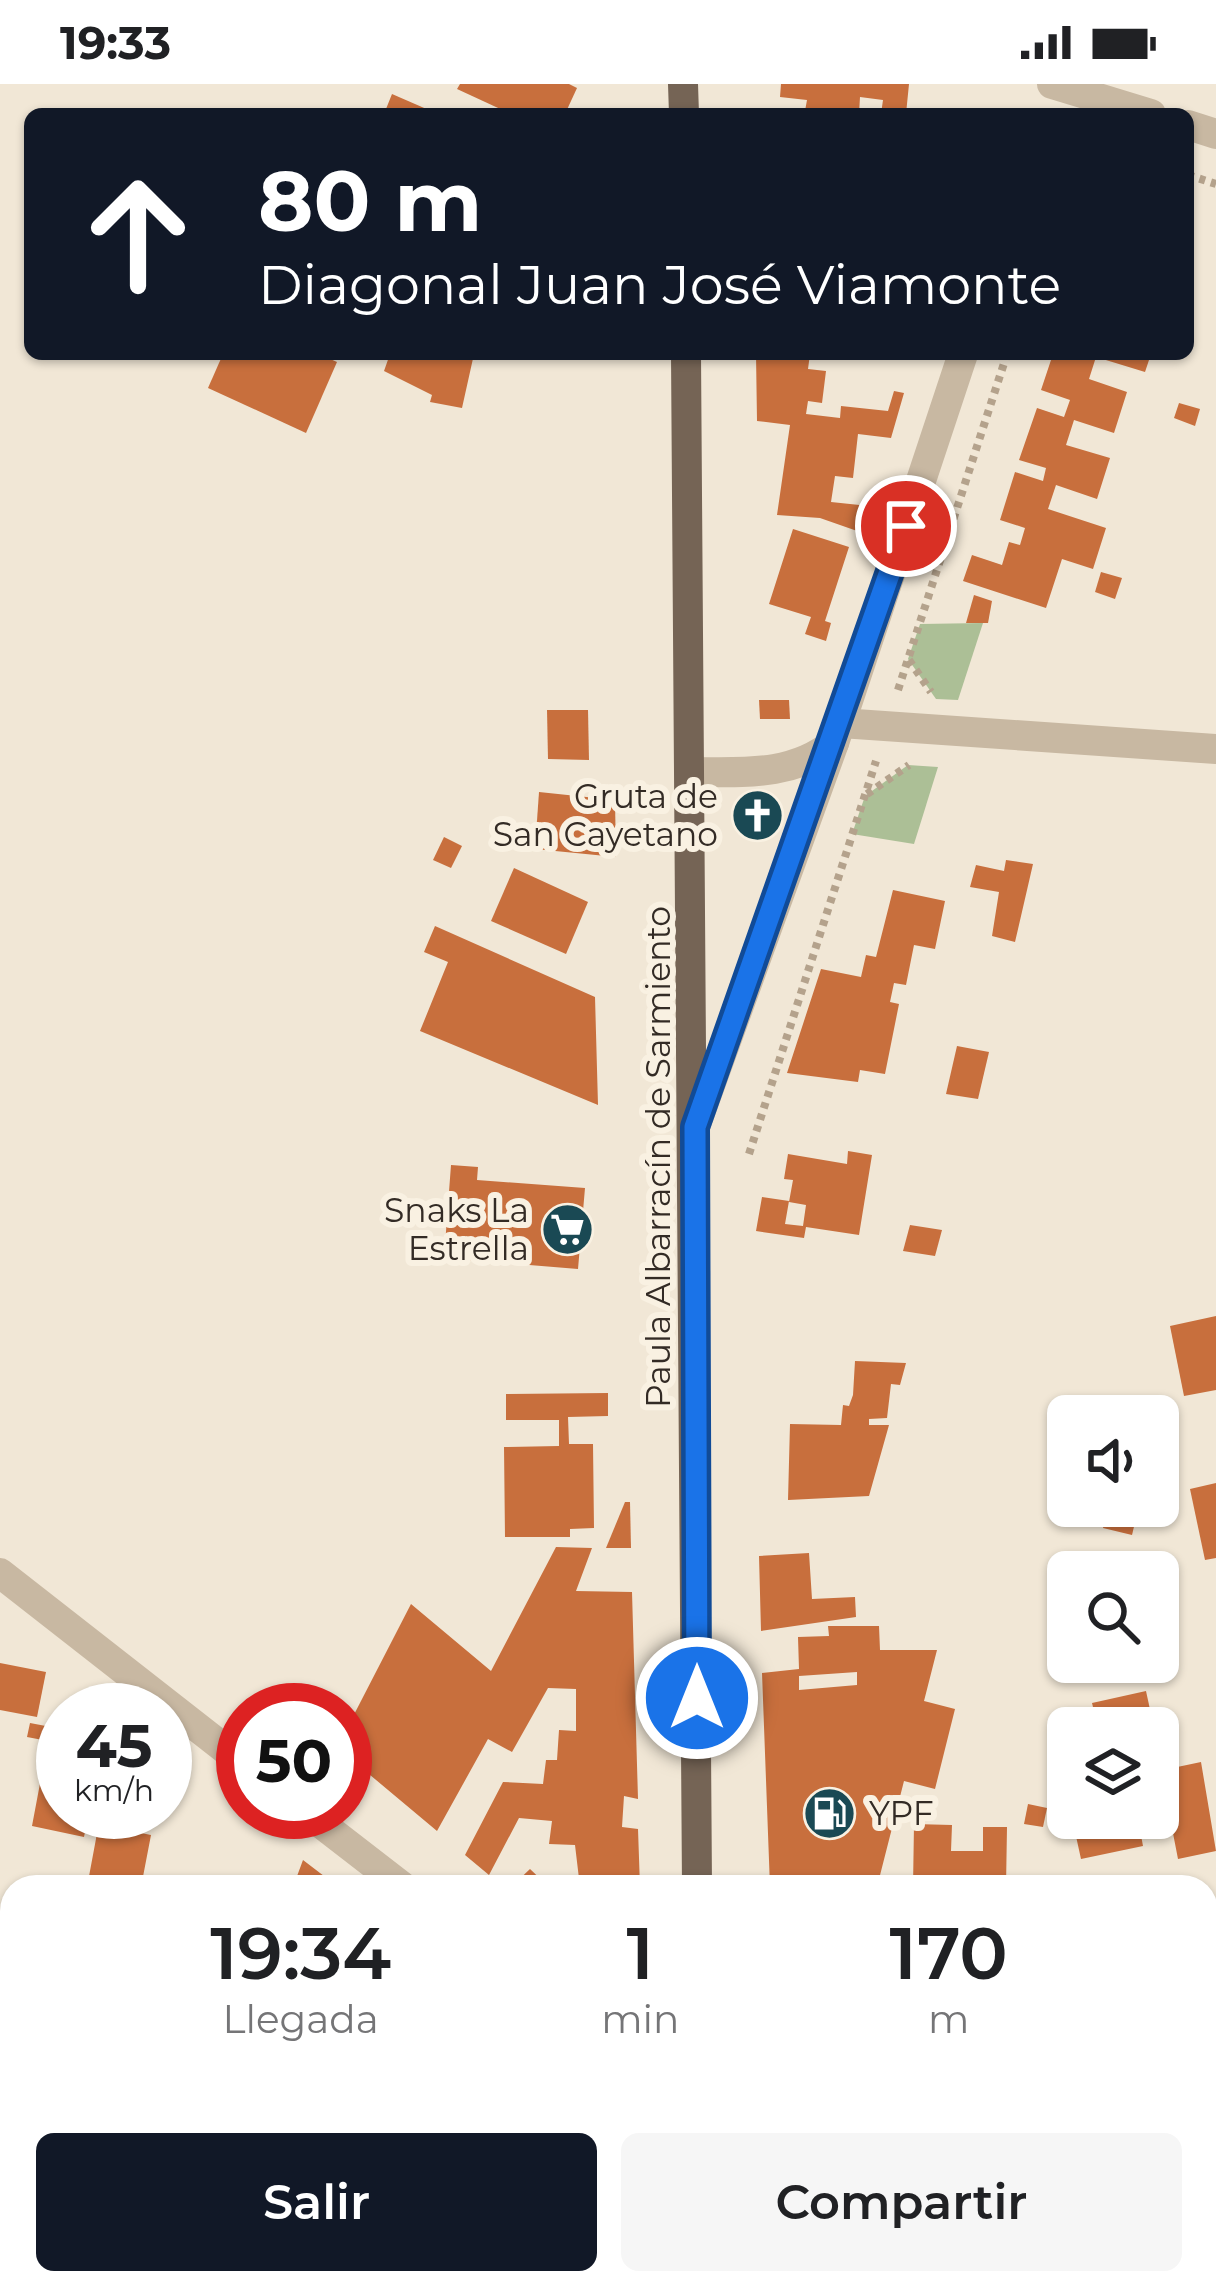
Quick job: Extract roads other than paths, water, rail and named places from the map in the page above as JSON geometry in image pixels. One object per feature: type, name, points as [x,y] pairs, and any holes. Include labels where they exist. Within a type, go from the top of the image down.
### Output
[{"type":"main road","name":"Paula Albarracín de Sarmiento","points":[[686,360],[698,1875]]},
{"type":"street","points":[[1052,84],[1131,108]]},
{"type":"street","points":[[695,1127],[838,733],[961,360]]},
{"type":"street","points":[[690,772],[789,769],[813,760],[838,733],[1216,749]]},
{"type":"street","points":[[0,1573],[216,1741]]},
{"type":"street","points":[[341,1839],[387,1875]]},
{"type":"place","name":"Gruta de San Cayetano","points":[[757,815]]},
{"type":"place","name":"Snaks La Estrella","points":[[568,1229]]},
{"type":"place","name":"YPF","points":[[830,1813]]}]
